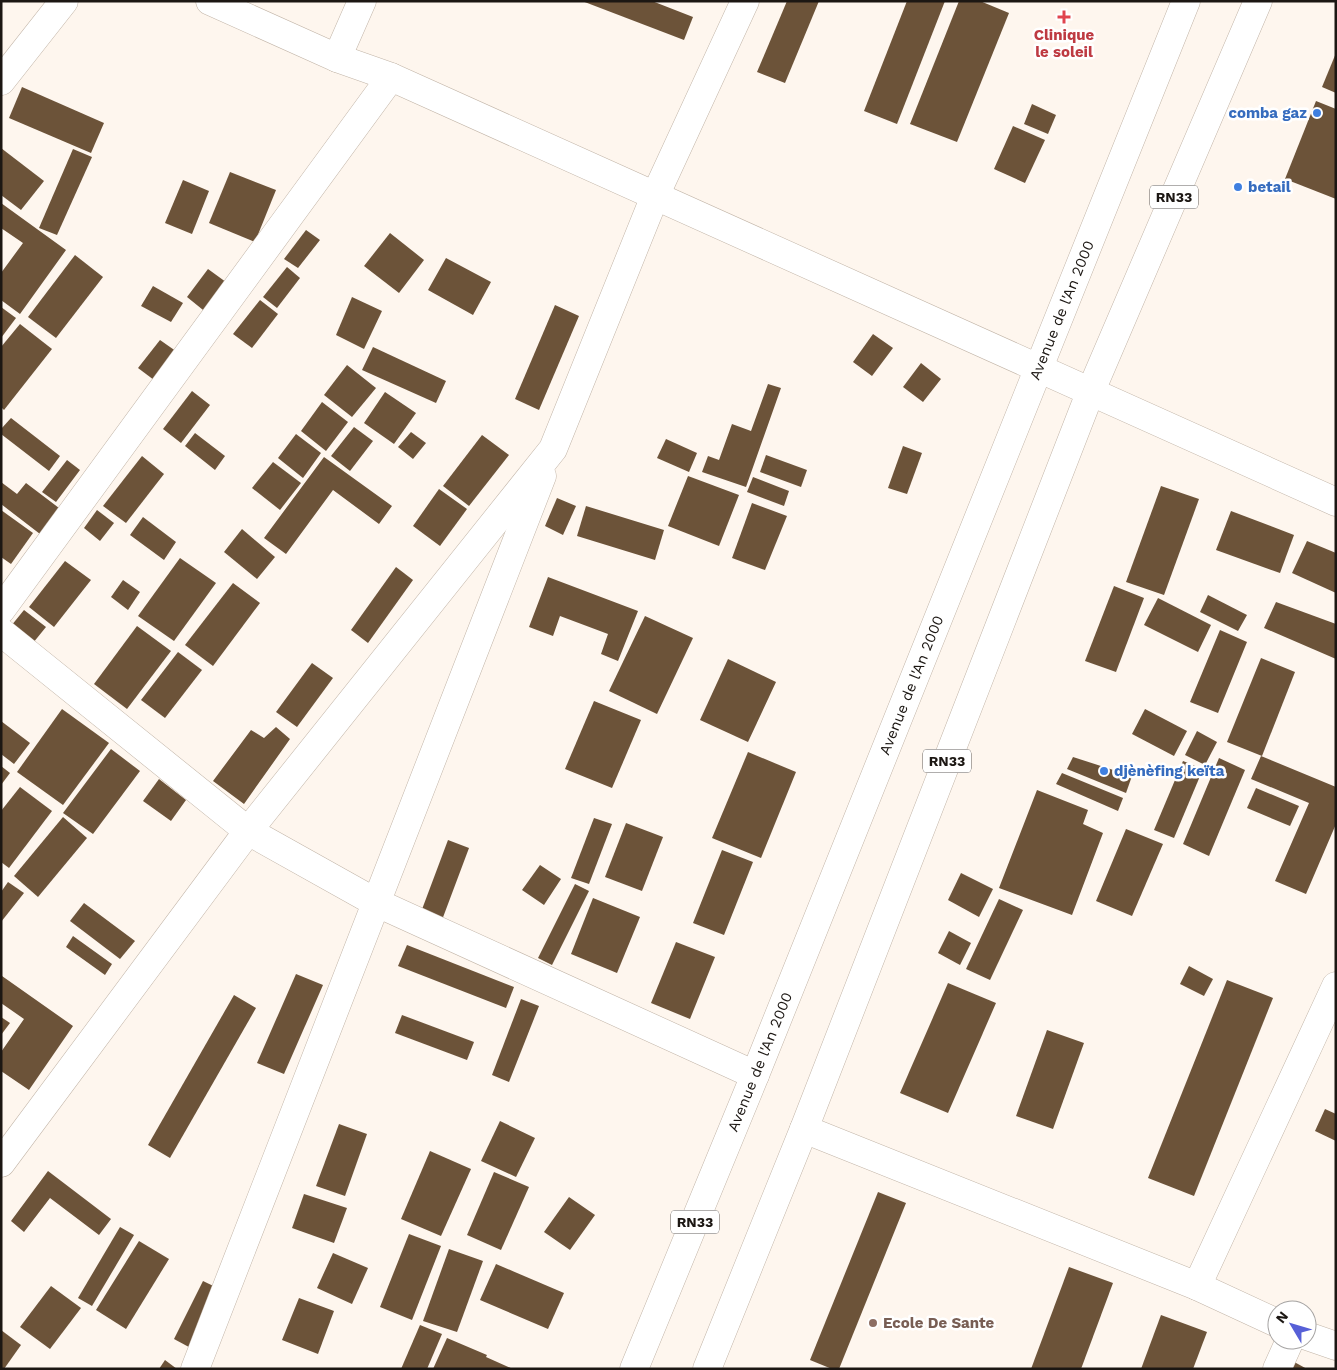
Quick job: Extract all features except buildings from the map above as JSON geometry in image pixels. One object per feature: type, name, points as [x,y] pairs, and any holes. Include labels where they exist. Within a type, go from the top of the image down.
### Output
[{"type":"street","points":[[1,81],[64,1]]},
{"type":"street","points":[[210,1],[337,58],[391,78],[1336,502]]},
{"type":"street","points":[[337,58],[362,1]]},
{"type":"street","points":[[195,1369],[375,902],[553,449],[655,196],[745,1]]},
{"type":"street","name":"Avenue de l'An 2000","points":[[634,1369],[755,1075],[1186,1]]},
{"type":"street","name":"RN33","points":[[708,1369],[804,1128],[1090,393],[1258,1]]},
{"type":"street","points":[[1,610],[391,78]]},
{"type":"street","points":[[1,1163],[248,831],[553,449]]},
{"type":"street","points":[[1,632],[248,831],[375,902],[755,1075]]},
{"type":"street","points":[[1197,1286],[1336,986]]},
{"type":"street","points":[[804,1128],[1197,1286],[1267,1318]]},
{"type":"street","points":[[1317,1339],[1336,1346]]},
{"type":"street","points":[[1278,1369],[1286,1350]]},
{"type":"place","name":"Clinique le soleil","points":[[1064,17]]},
{"type":"place","name":"comba gaz","points":[[1317,113]]},
{"type":"place","name":"betail","points":[[1238,187]]},
{"type":"place","name":"djènèfing keïta","points":[[1104,771]]},
{"type":"place","name":"Ecole De Sante","points":[[873,1323]]}]
